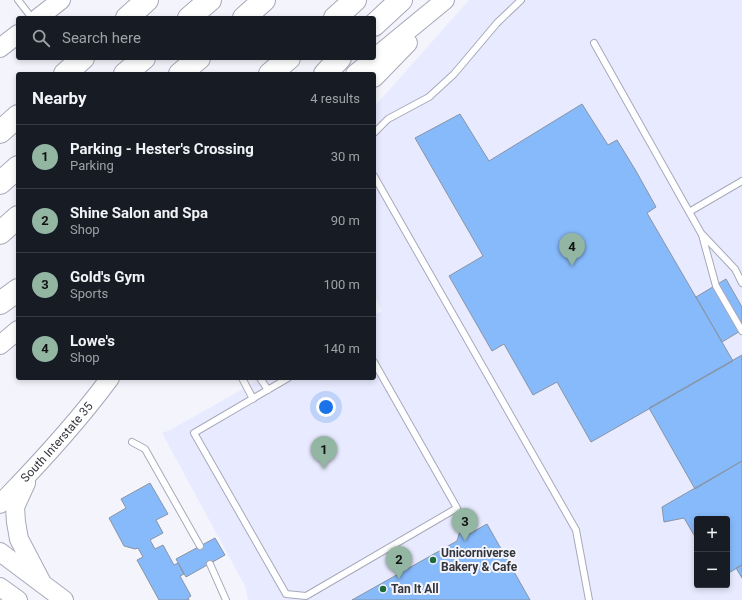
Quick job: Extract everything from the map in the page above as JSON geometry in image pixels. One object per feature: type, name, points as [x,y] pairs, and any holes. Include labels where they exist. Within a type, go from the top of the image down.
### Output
[{"type":"highway","points":[[129,16],[147,0]]},
{"type":"highway","points":[[191,16],[210,0]]},
{"type":"highway","points":[[246,16],[264,0]]},
{"type":"highway","points":[[337,16],[355,0]]},
{"type":"highway","points":[[376,23],[401,0]]},
{"type":"highway","points":[[67,72],[81,60]]},
{"type":"highway","points":[[127,72],[142,60]]},
{"type":"highway","points":[[182,72],[197,60]]},
{"type":"highway","points":[[272,72],[287,60]]},
{"type":"highway","points":[[327,72],[338,60]]},
{"type":"highway","points":[[0,132],[16,118]]},
{"type":"highway","points":[[0,183],[16,169]]},
{"type":"highway","points":[[0,233],[16,219]]},
{"type":"highway","points":[[0,303],[16,291]]},
{"type":"main road","points":[[41,16],[61,0]]},
{"type":"main road","points":[[376,57],[445,0]]},
{"type":"main road","points":[[376,76],[450,0]]},
{"type":"main road","points":[[0,48],[16,36]]},
{"type":"main road","points":[[357,72],[372,60]]},
{"type":"main road","points":[[0,345],[16,332]]},
{"type":"main road","name":"South Interstate 35","points":[[0,504],[31,472],[89,407],[109,380]]},
{"type":"main road","points":[[0,486],[31,472]]},
{"type":"main road","points":[[31,472],[15,507],[16,522],[19,539],[42,583]]},
{"type":"main road","points":[[0,552],[64,600]]},
{"type":"main road","points":[[0,587],[18,600]]},
{"type":"lane","points":[[18,0],[30,16]]},
{"type":"lane","points":[[376,131],[388,119],[430,97],[450,79],[497,23],[521,0]]},
{"type":"lane","points":[[594,44],[701,233],[735,269],[742,283]]},
{"type":"lane","points":[[376,180],[576,530],[589,600]]},
{"type":"lane","points":[[689,212],[742,181]]},
{"type":"lane","points":[[701,233],[716,286],[742,331]]},
{"type":"lane","points":[[285,380],[194,433],[286,594],[294,598],[306,596],[457,508],[376,366]]},
{"type":"lane","points":[[243,380],[253,399]]},
{"type":"lane","points":[[261,380],[268,390]]},
{"type":"lane","points":[[132,442],[145,449],[200,546]]},
{"type":"lane","points":[[210,564],[226,600]]},
{"type":"shaded area","points":[[469,0],[742,0],[742,600],[248,600],[246,588],[162,433],[170,430],[258,380],[376,380],[376,314],[382,311],[376,299],[376,105]]},
{"type":"building","points":[[582,104],[608,145],[617,140],[636,171],[656,207],[647,213],[733,361],[591,442],[557,382],[533,395],[504,344],[492,351],[449,276],[483,256],[415,138],[460,114],[489,161]]},
{"type":"building","points":[[726,279],[742,307],[742,330],[722,342],[696,297]]},
{"type":"building","points":[[742,355],[742,461],[695,489],[649,408]]},
{"type":"building","points":[[742,461],[742,565],[730,572],[730,516],[694,516],[694,535],[684,518],[664,522],[662,507]]},
{"type":"building","points":[[150,483],[168,514],[156,520],[163,533],[150,540],[155,549],[163,545],[174,565],[178,563],[184,574],[180,576],[191,596],[188,598],[189,600],[159,600],[137,560],[143,557],[138,548],[135,549],[124,546],[109,518],[126,508],[121,499]]},
{"type":"building","points":[[487,524],[530,600],[352,600],[457,541],[460,531],[469,534]]},
{"type":"building","points":[[215,538],[225,555],[186,577],[176,559]]},
{"type":"building","points":[[742,565],[742,578],[736,568]]},
{"type":"place","name":"Lowe's","points":[[572,266]]},
{"type":"place","name":"Parking - Hester's Crossing","points":[[324,469]]},
{"type":"place","name":"Gold's Gym","points":[[465,541]]},
{"type":"place","name":"Unicorniverse Bakery & Cafe","points":[[433,560]]},
{"type":"place","name":"Shine Salon and Spa","points":[[399,579]]},
{"type":"place","name":"Tan It All","points":[[383,589]]}]
